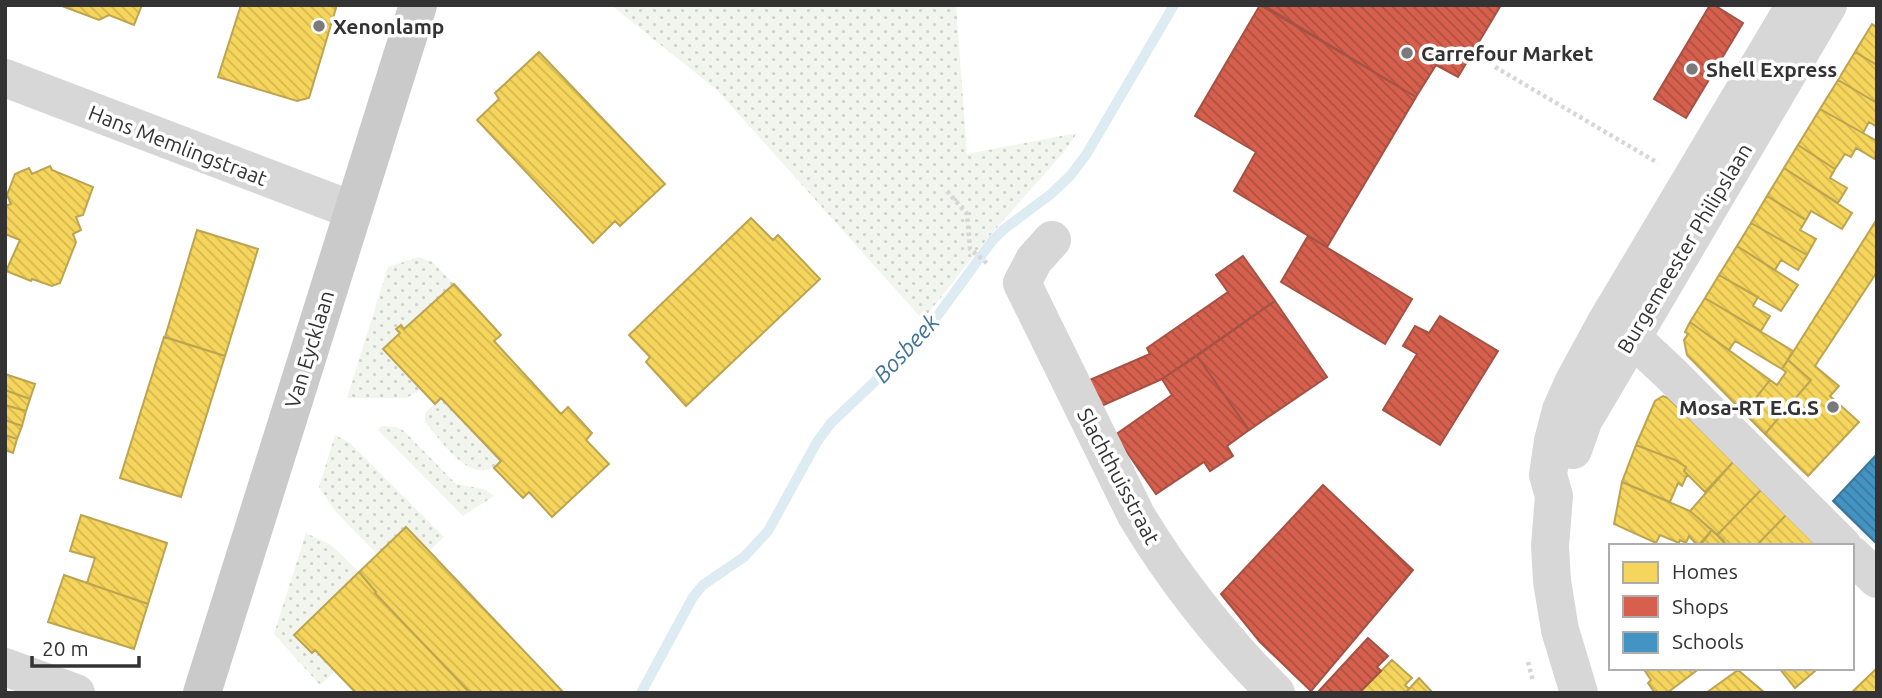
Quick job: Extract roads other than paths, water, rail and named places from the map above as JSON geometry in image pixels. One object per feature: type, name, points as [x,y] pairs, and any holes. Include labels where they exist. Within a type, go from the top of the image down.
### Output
[{"type":"main road","name":"Van Eycklaan","points":[[202,693],[418,5]]},
{"type":"street","name":"Burgemeester Philipslaan","points":[[1579,693],[1560,630],[1552,581],[1550,536],[1554,496],[1566,478],[1584,419],[1618,331],[1795,5]]},
{"type":"street","name":"Burgemeester Philipslaan","points":[[1618,331],[1828,5]]},
{"type":"street","name":"Hans Memlingstraat","points":[[5,78],[352,210]]},
{"type":"street","name":"Slachthuisstraat","points":[[1052,240],[1034,260],[1022,283],[1136,515],[1156,549],[1201,610],[1276,693]]},
{"type":"street","points":[[1618,331],[1671,374],[1841,544]]},
{"type":"street","points":[[1854,557],[1877,579]]},
{"type":"street","points":[[5,667],[76,693]]},
{"type":"waterway","name":"Bosbeek","points":[[641,693],[693,597],[703,585],[744,557],[768,531],[817,442],[831,423],[922,337],[992,241],[1070,176],[1086,155],[1174,5]]},
{"type":"place","name":"Xenonlamp","points":[[319,26]]},
{"type":"place","name":"Carrefour Market","points":[[1407,53]]},
{"type":"place","name":"Shell Express","points":[[1692,69]]},
{"type":"place","name":"Mosa-RT E.G.S","points":[[1833,407]]}]
